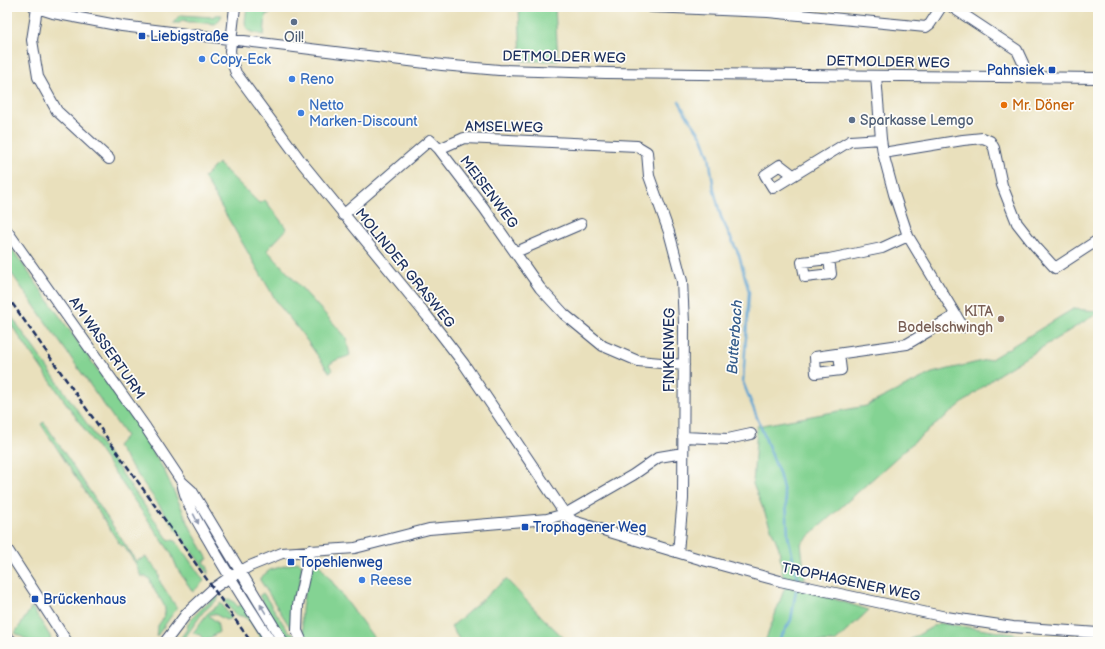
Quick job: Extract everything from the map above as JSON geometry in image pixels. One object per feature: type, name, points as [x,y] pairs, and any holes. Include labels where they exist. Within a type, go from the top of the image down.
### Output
[{"type":"street","points":[[232,40],[235,7]]},
{"type":"street","points":[[651,7],[707,8],[926,27],[930,24],[941,7]]},
{"type":"street","points":[[952,7],[1017,50],[1023,63],[1024,77]]},
{"type":"street","points":[[35,8],[32,40],[38,77],[57,111],[109,159]]},
{"type":"street","name":"DETMOLDER WEG","points":[[35,8],[53,13],[122,26],[442,65],[499,70],[606,73],[1098,78]]},
{"type":"street","name":"MOLINDER GRASWEG","points":[[232,40],[231,56],[236,73],[303,164],[343,215],[427,316],[464,364],[565,514]]},
{"type":"street","points":[[876,76],[883,153],[894,194],[908,236],[963,327]]},
{"type":"street","name":"AMSELWEG","points":[[439,149],[464,138],[637,146],[646,152]]},
{"type":"street","points":[[883,153],[982,138],[990,140],[994,148],[1002,185],[1017,223],[1055,268],[1098,240]]},
{"type":"street","points":[[793,175],[850,141],[881,139]]},
{"type":"street","points":[[343,215],[430,140],[439,149]]},
{"type":"street","name":"MEISENWEG","points":[[439,149],[516,252],[540,288],[564,314],[603,346],[638,361],[684,365]]},
{"type":"street","name":"FINKENWEG","points":[[646,152],[649,176],[669,232],[682,281],[684,323],[684,437],[683,499],[678,552]]},
{"type":"street","points":[[516,252],[580,224]]},
{"type":"street","name":"AM WASSERTURM","points":[[7,231],[146,428],[182,482],[192,491],[283,642]]},
{"type":"street","points":[[829,259],[882,248],[908,236]]},
{"type":"street","points":[[840,354],[906,344],[956,315]]},
{"type":"street","points":[[684,437],[728,439],[751,434]]},
{"type":"street","points":[[165,642],[187,613],[202,598],[240,571],[282,553],[355,548],[429,529],[546,519],[565,514],[633,475],[659,456],[683,453]]},
{"type":"street","name":"AM WASSERTURM","points":[[182,482],[185,496],[198,522],[230,577],[271,642]]},
{"type":"street","name":"TROPHAGENER WEG","points":[[565,514],[573,521],[703,560],[780,580],[946,617],[1012,627],[1098,633]]},
{"type":"street","points":[[7,549],[67,642]]},
{"type":"street","points":[[302,642],[298,631],[298,605],[310,550]]},
{"type":"street","points":[[7,637],[13,642]]},
{"type":"green space","points":[[247,7],[272,7],[270,14],[266,14],[264,35],[252,32],[246,27],[245,19]]},
{"type":"green space","points":[[519,7],[555,7],[558,61],[521,61]]},
{"type":"green space","points":[[180,15],[212,17],[222,15],[219,21],[215,24],[186,22],[186,20],[180,21],[180,23],[173,23]]},
{"type":"green space","points":[[218,163],[259,203],[265,200],[287,229],[267,250],[346,337],[350,355],[329,365],[333,370],[330,373],[300,331],[278,304],[204,177]]},
{"type":"green space","points":[[7,242],[136,424],[164,470],[193,533],[208,559],[204,561],[208,568],[208,574],[117,446],[126,436],[7,267]]},
{"type":"green space","points":[[1073,309],[1098,311],[1098,313],[999,374],[915,441],[801,543],[805,579],[783,578],[779,548],[753,484],[757,426],[866,406],[932,373],[991,359]]},
{"type":"green space","points":[[7,310],[168,539],[176,541],[204,581],[193,592],[178,570],[171,553],[7,319]]},
{"type":"green space","points":[[44,422],[136,561],[146,557],[158,571],[160,582],[177,608],[157,636],[156,632],[163,619],[165,607],[149,578],[141,576],[136,564],[123,545],[121,546],[41,424]]},
{"type":"green space","points":[[316,560],[377,642],[306,642],[303,631],[302,612],[305,592],[312,562]]},
{"type":"green space","points":[[298,562],[302,566],[294,628],[290,627],[260,578],[270,570]]},
{"type":"green space","points":[[506,579],[568,642],[461,642],[451,627]]},
{"type":"green space","points":[[785,587],[802,589],[869,610],[835,642],[765,642]]},
{"type":"green space","points":[[263,593],[288,631],[293,633],[298,642],[289,642],[259,596]]},
{"type":"green space","points":[[217,596],[219,598],[203,612],[182,642],[178,642],[187,629],[191,619]]},
{"type":"green space","points":[[229,599],[238,607],[242,604],[267,642],[264,642],[249,621],[241,616],[236,616],[224,600]]},
{"type":"green space","points":[[221,603],[231,618],[226,620],[215,614],[211,614],[209,616],[217,622],[219,632],[205,641],[200,635],[193,633],[207,614]]},
{"type":"green space","points":[[32,607],[50,636],[51,642],[31,642],[15,633]]},
{"type":"green space","points":[[939,623],[1020,635],[1098,640],[1098,642],[906,642]]},
{"type":"waterway","name":"Butterbach","points":[[679,101],[702,137],[709,156],[714,190],[721,217],[739,255],[749,292],[743,382],[779,473],[786,501],[788,536],[798,581]]},
{"type":"waterway","name":"Butterbach","points":[[778,642],[791,620],[796,590]]},
{"type":"railway","points":[[7,296],[251,642]]},
{"type":"place","name":"Oil!","points":[[294,22]]},
{"type":"place","name":"Liebigstraße","points":[[142,36]]},
{"type":"place","name":"Copy-Eck","points":[[202,59]]},
{"type":"place","name":"Pahnsiek","points":[[1052,70]]},
{"type":"place","name":"Reno","points":[[292,79]]},
{"type":"place","name":"Mr. Döner","points":[[1004,105]]},
{"type":"place","name":"Netto Marken-Discount","points":[[301,113]]},
{"type":"place","name":"Sparkasse Lemgo","points":[[852,120]]},
{"type":"place","name":"KITA Bodelschwingh","points":[[1001,319]]},
{"type":"place","name":"Trophagener Weg","points":[[525,527]]},
{"type":"place","name":"Topehlenweg","points":[[291,562]]},
{"type":"place","name":"Reese","points":[[362,580]]},
{"type":"place","name":"Brückenhaus","points":[[35,599]]}]
